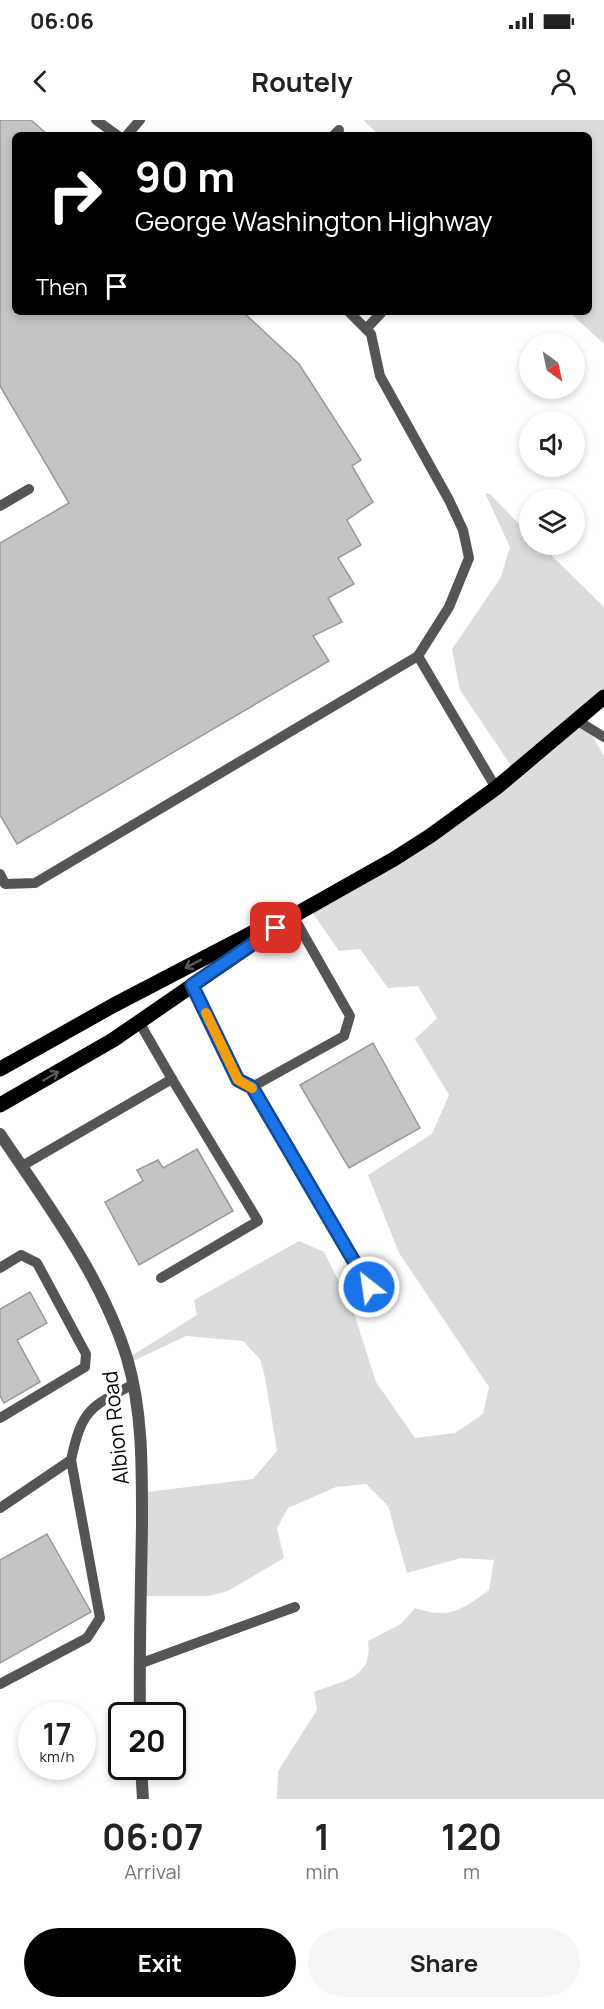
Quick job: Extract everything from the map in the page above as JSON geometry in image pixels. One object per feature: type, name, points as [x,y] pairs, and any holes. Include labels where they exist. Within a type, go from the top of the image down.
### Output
[{"type":"main road","points":[[0,1105],[139,1022],[293,916],[394,859],[496,788],[604,697]]},
{"type":"main road","points":[[0,1069],[114,1005],[394,859]]},
{"type":"street","name":"Albion Road","points":[[0,1134],[61,1224],[110,1315],[124,1349],[134,1384],[141,1469],[140,1702]]},
{"type":"street","points":[[142,1780],[143,1799]]},
{"type":"lane","points":[[96,120],[113,132]]},
{"type":"lane","points":[[130,132],[140,120]]},
{"type":"lane","points":[[0,874],[5,884],[35,883],[418,656],[449,607],[468,558],[463,530],[450,500],[380,376],[371,334],[351,315]]},
{"type":"lane","points":[[366,329],[379,315]]},
{"type":"lane","points":[[0,506],[30,489]]},
{"type":"lane","points":[[418,656],[496,788]]},
{"type":"lane","points":[[578,721],[604,737]]},
{"type":"lane","points":[[252,1087],[344,1036],[350,1016],[293,916]]},
{"type":"lane","points":[[192,985],[238,1080],[252,1087],[369,1287]]},
{"type":"lane","points":[[139,1022],[258,1221],[161,1278]]},
{"type":"lane","points":[[22,1166],[172,1079]]},
{"type":"lane","points":[[0,1268],[21,1255],[37,1263],[86,1354],[84,1367],[0,1418]]},
{"type":"lane","points":[[0,1684],[87,1638],[100,1618],[71,1460],[78,1428],[87,1413],[100,1401],[134,1384]]},
{"type":"lane","points":[[0,1508],[71,1460]]},
{"type":"lane","points":[[139,1664],[295,1607]]},
{"type":"shaded area","points":[[363,120],[604,120],[604,344],[572,315],[592,315],[592,132],[376,132]]},
{"type":"shaded area","points":[[485,493],[490,494],[519,524],[519,555],[551,555],[604,607],[604,697],[581,716],[604,756],[604,1799],[277,1799],[278,1771],[317,1710],[314,1692],[346,1681],[361,1671],[366,1663],[368,1641],[401,1624],[415,1608],[437,1613],[455,1611],[489,1590],[494,1560],[461,1558],[407,1573],[388,1506],[366,1484],[336,1487],[288,1508],[277,1528],[284,1558],[228,1591],[209,1596],[140,1596],[147,1492],[253,1479],[277,1451],[260,1359],[243,1341],[186,1336],[129,1363],[131,1356],[197,1315],[194,1300],[299,1241],[324,1252],[352,1307],[376,1382],[415,1438],[455,1433],[483,1414],[489,1387],[399,1253],[368,1175],[432,1134],[449,1095],[415,1039],[437,1018],[418,986],[388,988],[360,949],[339,951],[310,909],[514,770],[460,690],[452,649],[501,577],[510,547]]},
{"type":"building","points":[[0,120],[31,120],[45,132],[12,132],[12,315],[246,315],[299,364],[361,460],[352,466],[373,502],[347,520],[361,545],[338,558],[354,584],[328,598],[342,622],[313,636],[329,661],[17,844],[0,815],[0,543],[69,503],[0,386]]},
{"type":"building","points":[[373,1043],[420,1128],[349,1168],[300,1085]]},
{"type":"building","points":[[197,1149],[233,1211],[139,1265],[105,1202],[143,1181],[137,1170],[158,1160],[163,1168]]},
{"type":"building","points":[[30,1292],[47,1323],[17,1340],[40,1382],[4,1403],[0,1396],[0,1309]]},
{"type":"building","points":[[47,1534],[91,1612],[0,1663],[0,1560]]},
{"type":"slow traffic","points":[[206,1013],[238,1080],[252,1088]]},
{"type":"route","points":[[276,928],[192,985],[238,1080],[252,1087],[369,1287]]}]
